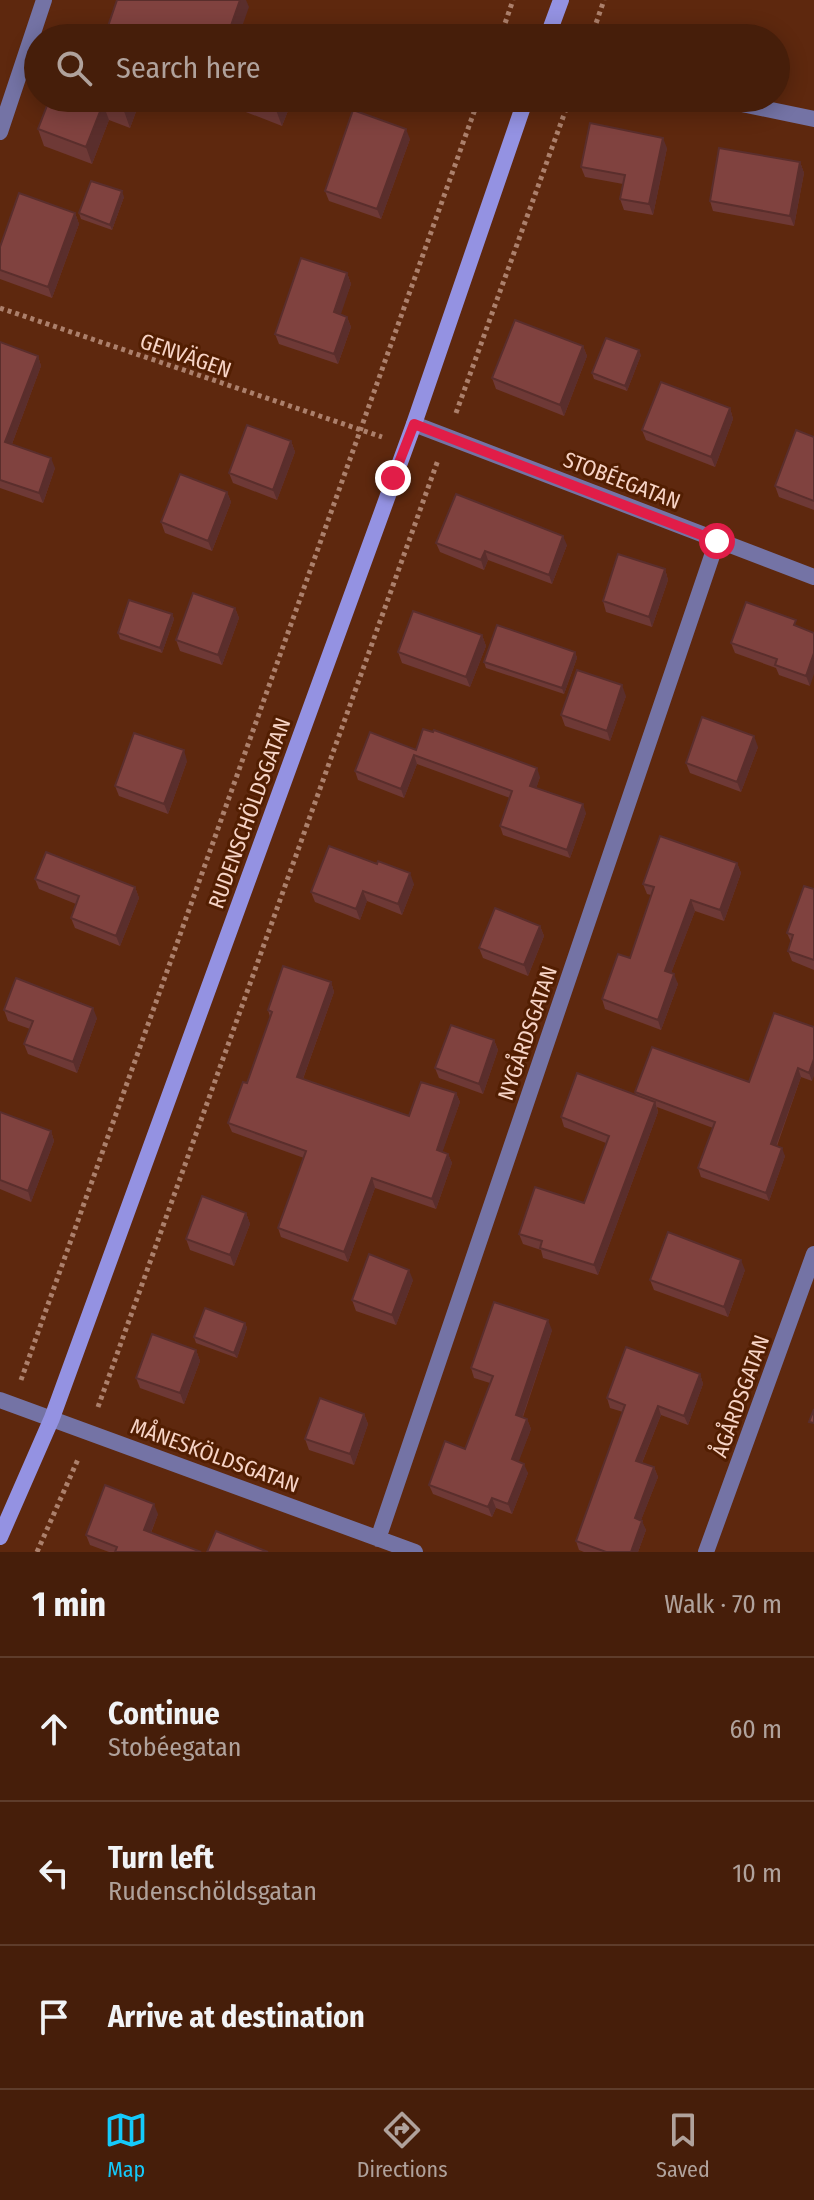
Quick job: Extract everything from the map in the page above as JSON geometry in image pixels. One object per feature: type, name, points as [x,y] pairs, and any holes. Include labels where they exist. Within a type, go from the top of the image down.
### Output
[{"type":"street","points":[[35,24],[44,0]]},
{"type":"street","points":[[552,24],[561,0]]},
{"type":"street","points":[[0,132],[4,110],[24,55]]},
{"type":"street","name":"RUDENSCHÖLDSGATAN","points":[[0,1537],[52,1418],[414,424],[521,112]]},
{"type":"street","points":[[780,112],[814,119]]},
{"type":"street","name":"STOBÉEGATAN","points":[[414,424],[814,577]]},
{"type":"street","name":"NYGÅRDSGATAN","points":[[378,1539],[717,541]]},
{"type":"street","name":"ÅGÅRDSGATAN","points":[[706,1552],[814,1254]]},
{"type":"street","name":"MÅNESKÖLDSGATAN","points":[[6,1402],[415,1552]]},
{"type":"path","points":[[505,24],[513,0]]},
{"type":"path","points":[[596,24],[604,0]]},
{"type":"path","points":[[6,1402],[361,431],[474,112]]},
{"type":"path","points":[[37,1552],[90,1431],[565,112]]},
{"type":"path","name":"GENVÄGEN","points":[[0,308],[361,431]]},
{"type":"building","points":[[117,0],[240,0],[232,24],[109,24]]},
{"type":"building","points":[[45,112],[100,112],[86,147],[38,129]]},
{"type":"building","points":[[352,112],[406,129],[377,209],[325,191]]},
{"type":"building","points":[[590,123],[663,138],[649,204],[620,199],[625,175],[581,167]]},
{"type":"building","points":[[719,148],[800,162],[790,216],[710,201]]},
{"type":"building","points":[[91,181],[122,191],[110,225],[79,213]]},
{"type":"building","points":[[19,193],[75,213],[48,287],[0,270],[0,247]]},
{"type":"building","points":[[301,258],[347,273],[334,312],[347,317],[334,354],[275,334]]},
{"type":"building","points":[[515,320],[583,346],[560,405],[492,378]]},
{"type":"building","points":[[606,338],[639,350],[625,386],[592,373]]},
{"type":"building","points":[[0,342],[38,356],[5,442],[51,458],[39,493],[0,480]]},
{"type":"building","points":[[661,382],[730,408],[711,457],[642,430]]},
{"type":"building","points":[[247,425],[291,441],[273,490],[229,473]]},
{"type":"building","points":[[796,430],[814,437],[814,501],[775,486]]},
{"type":"building","points":[[180,474],[227,492],[208,541],[161,522]]},
{"type":"building","points":[[456,494],[563,536],[549,575],[485,551],[481,560],[436,543]]},
{"type":"building","points":[[618,554],[665,569],[649,617],[603,601]]},
{"type":"building","points":[[193,593],[235,608],[218,655],[176,640]]},
{"type":"building","points":[[129,600],[172,614],[160,648],[118,633]]},
{"type":"building","points":[[746,602],[796,620],[794,625],[814,633],[814,653],[806,676],[775,665],[777,659],[731,643]]},
{"type":"building","points":[[413,611],[482,635],[466,677],[398,652]]},
{"type":"building","points":[[497,625],[575,652],[562,688],[484,662]]},
{"type":"building","points":[[577,670],[622,685],[607,731],[561,715]]},
{"type":"building","points":[[702,717],[754,736],[737,782],[686,763]]},
{"type":"building","points":[[423,729],[434,730],[537,768],[530,786],[583,804],[567,850],[500,826],[512,791],[414,755],[401,789],[355,771],[370,732],[416,750]]},
{"type":"building","points":[[134,733],[184,750],[164,804],[115,786]]},
{"type":"building","points":[[660,836],[737,863],[720,910],[691,900],[665,971],[674,974],[658,1020],[602,999],[618,954],[630,958],[654,887],[643,884]]},
{"type":"building","points":[[329,846],[410,873],[398,904],[363,891],[356,909],[311,892]]},
{"type":"building","points":[[46,852],[135,887],[116,936],[71,918],[79,896],[35,879]]},
{"type":"building","points":[[804,886],[814,889],[814,960],[788,951],[793,935],[787,933]]},
{"type":"building","points":[[495,908],[540,926],[524,965],[479,948]]},
{"type":"building","points":[[283,966],[331,982],[297,1077],[409,1116],[421,1082],[456,1093],[437,1150],[448,1154],[432,1199],[372,1178],[344,1252],[278,1228],[306,1151],[228,1123],[243,1082],[247,1083],[272,1012],[268,1010]]},
{"type":"building","points":[[16,978],[93,1008],[73,1062],[24,1044],[33,1021],[4,1010]]},
{"type":"building","points":[[774,1013],[814,1027],[814,1059],[809,1073],[798,1068],[771,1144],[782,1148],[766,1193],[698,1168],[715,1122],[635,1092],[652,1047],[749,1082]]},
{"type":"building","points":[[451,1025],[494,1040],[479,1084],[435,1068]]},
{"type":"building","points":[[577,1073],[655,1102],[594,1265],[540,1248],[542,1241],[519,1234],[535,1187],[584,1203],[609,1136],[561,1117]]},
{"type":"building","points":[[0,1112],[51,1131],[28,1191],[0,1180]]},
{"type":"building","points":[[202,1196],[246,1213],[230,1255],[186,1239]]},
{"type":"building","points":[[668,1232],[741,1260],[724,1307],[650,1280]]},
{"type":"building","points":[[369,1254],[409,1270],[392,1315],[352,1300]]},
{"type":"building","points":[[494,1302],[548,1320],[516,1415],[527,1419],[512,1459],[524,1464],[508,1504],[492,1498],[488,1507],[429,1485],[445,1441],[465,1449],[493,1376],[471,1368]]},
{"type":"building","points":[[205,1308],[245,1323],[234,1353],[194,1337]]},
{"type":"building","points":[[152,1334],[196,1350],[180,1393],[136,1378]]},
{"type":"building","points":[[626,1347],[700,1374],[684,1416],[658,1406],[636,1461],[654,1467],[635,1518],[642,1521],[631,1552],[606,1552],[576,1541],[625,1405],[607,1398]]},
{"type":"building","points":[[320,1398],[364,1414],[350,1454],[305,1439]]},
{"type":"building","points":[[105,1485],[154,1504],[144,1530],[201,1552],[115,1552],[117,1547],[86,1535]]},
{"type":"building","points":[[216,1531],[268,1552],[207,1552]]},
{"type":"route","points":[[393,478],[414,424],[717,541]]}]
